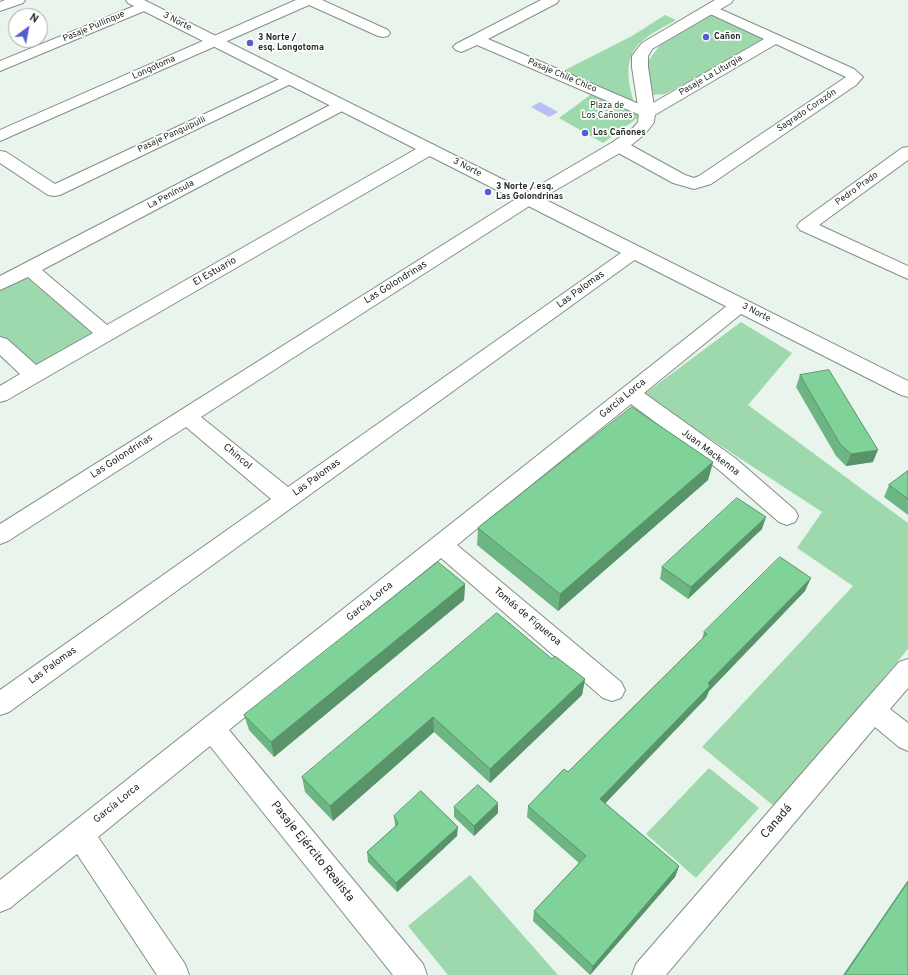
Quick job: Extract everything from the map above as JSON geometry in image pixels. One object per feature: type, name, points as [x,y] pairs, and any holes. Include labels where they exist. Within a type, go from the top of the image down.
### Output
[{"type":"street","points":[[0,7],[18,0]]},
{"type":"street","points":[[309,0],[383,33]]},
{"type":"street","name":"Longotoma","points":[[0,136],[309,0]]},
{"type":"street","points":[[461,47],[552,0]]},
{"type":"street","points":[[647,113],[640,67],[640,56],[647,46],[726,0]]},
{"type":"street","name":"3 Norte","points":[[138,3],[908,390]]},
{"type":"street","name":"Pasaje Pullinque","points":[[0,66],[138,3]]},
{"type":"street","name":"Sagrado Corazón","points":[[618,146],[679,179],[694,184],[705,180],[844,87],[855,77],[849,72],[711,9]]},
{"type":"street","name":"Pasaje Chile Chico","points":[[476,39],[647,113]]},
{"type":"street","name":"Pasaje La Liturgia","points":[[647,113],[775,39]]},
{"type":"street","name":"Pasaje Panguipulli","points":[[0,156],[54,191],[290,79]]},
{"type":"street","name":"La Península","points":[[0,284],[342,105]]},
{"type":"street","name":"Las Golondrinas","points":[[0,535],[528,199],[618,146],[639,132],[646,122],[647,113]]},
{"type":"street","name":"El Estuario","points":[[0,395],[429,149]]},
{"type":"street","name":"Pedro Prado","points":[[908,152],[806,226],[908,273]]},
{"type":"street","name":"Las Palomas","points":[[0,704],[634,252]]},
{"type":"street","points":[[30,268],[106,334]]},
{"type":"street","name":"García Lorca","points":[[0,898],[740,305]]},
{"type":"street","points":[[0,344],[34,376]]},
{"type":"street","name":"Juan Mackenna","points":[[630,393],[727,464],[787,516]]},
{"type":"street","name":"Chincol","points":[[186,416],[288,499]]},
{"type":"street","name":"Tomás de Figueroa","points":[[441,544],[612,690]]},
{"type":"street","name":"Canadá","points":[[654,972],[872,710],[908,670]]},
{"type":"street","points":[[872,710],[908,739]]},
{"type":"street","name":"Pasaje Ejército Realista","points":[[212,729],[412,975]]},
{"type":"street","points":[[80,834],[174,975]]},
{"type":"green space","name":"Plaza de Los Cañones","points":[[665,15],[676,20],[643,40],[633,52],[630,61],[630,89],[639,117],[603,143],[559,118],[601,87],[563,71],[632,36]]},
{"type":"green space","name":"Plaza de Los Cañones","points":[[710,15],[724,18],[769,39],[665,94],[651,95],[648,61],[664,40]]},
{"type":"green space","points":[[26,277],[93,333],[35,366],[0,335],[0,291]]},
{"type":"green space","points":[[741,322],[792,353],[748,405],[908,523],[908,649],[775,807],[702,747],[853,586],[797,548],[822,512],[643,395]]},
{"type":"green space","points":[[709,768],[759,808],[696,878],[646,834]]},
{"type":"green space","points":[[470,875],[558,975],[448,975],[408,926]]},
{"type":"water","points":[[540,102],[558,112],[549,117],[531,107]]},
{"type":"building","points":[[829,370],[878,450],[851,454],[840,444],[800,375]]},
{"type":"building","points":[[632,407],[713,462],[560,594],[478,528]]},
{"type":"building","points":[[908,471],[908,499],[889,485]]},
{"type":"building","points":[[737,498],[766,517],[691,587],[662,567]]},
{"type":"building","points":[[780,557],[811,578],[708,683],[710,686],[600,799],[679,866],[593,966],[534,911],[586,856],[528,806],[564,769],[568,772],[707,634],[704,632]]},
{"type":"building","points":[[438,562],[465,584],[271,742],[244,715]]},
{"type":"building","points":[[497,613],[552,659],[555,656],[585,679],[490,769],[433,717],[330,806],[302,777]]},
{"type":"building","points":[[478,785],[498,803],[474,826],[454,807]]},
{"type":"building","points":[[421,791],[458,827],[396,883],[367,852],[398,824],[394,816]]},
{"type":"building","points":[[908,882],[908,975],[845,975]]},
{"type":"place","name":"Cañon","points":[[706,37]]},
{"type":"place","name":"3 Norte / esq. Longotoma","points":[[250,43]]},
{"type":"place","name":"Los Cañones","points":[[585,133]]},
{"type":"place","name":"3 Norte / esq. Las Golondrinas","points":[[488,192]]}]
